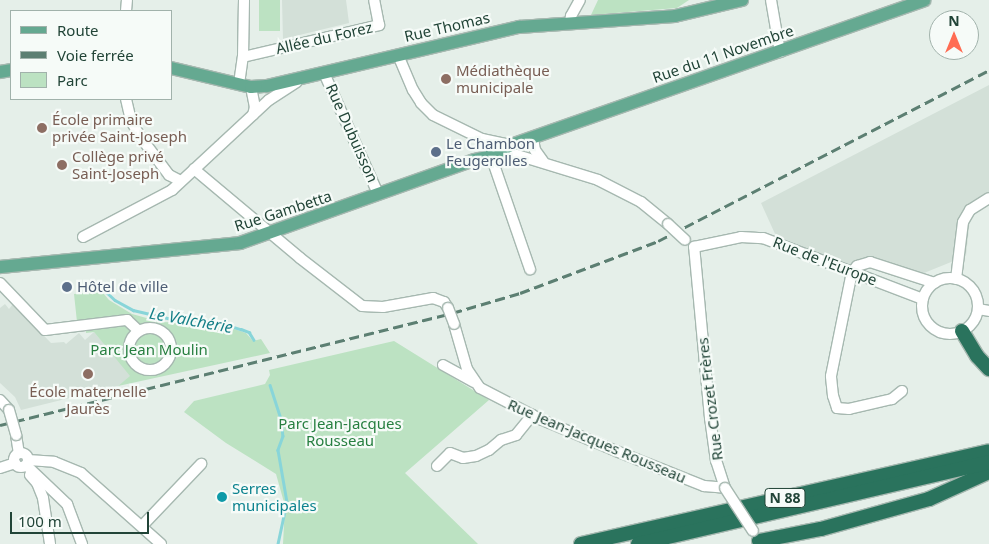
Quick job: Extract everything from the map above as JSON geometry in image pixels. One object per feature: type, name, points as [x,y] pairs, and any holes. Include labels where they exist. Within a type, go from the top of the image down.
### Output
[{"type":"highway","points":[[962,331],[977,356],[989,369]]},
{"type":"highway","name":"N 88","points":[[581,544],[989,450]]},
{"type":"highway","name":"N 88","points":[[638,544],[989,462]]},
{"type":"highway","points":[[756,540],[821,529],[913,504],[961,486],[989,472]]},
{"type":"main road","name":"Rue Thomas","points":[[245,86],[267,86],[519,27],[675,16],[742,0]]},
{"type":"main road","name":"Rue du 11 Novembre","points":[[533,138],[924,0]]},
{"type":"main road","points":[[172,68],[245,86]]},
{"type":"main road","name":"Rue Gambetta","points":[[0,266],[240,243],[474,160],[491,156],[533,138]]},
{"type":"street","points":[[244,0],[243,57],[245,86],[255,107],[253,115]]},
{"type":"street","name":"Allée du Forez","points":[[243,57],[380,25],[374,0]]},
{"type":"street","points":[[570,22],[571,16],[580,0]]},
{"type":"street","points":[[771,0],[780,52]]},
{"type":"street","points":[[398,55],[413,90],[421,103],[440,120],[532,160],[598,180],[622,191],[641,202],[694,247]]},
{"type":"street","name":"Rue Dubuisson","points":[[324,73],[378,194]]},
{"type":"street","points":[[83,237],[172,190],[284,88],[309,76]]},
{"type":"street","points":[[126,101],[131,121],[156,159],[168,175],[181,182]]},
{"type":"street","points":[[533,138],[535,150],[543,162]]},
{"type":"street","points":[[474,160],[484,152],[485,147],[482,139]]},
{"type":"street","points":[[491,156],[530,269]]},
{"type":"street","points":[[194,169],[362,306],[378,307],[433,298],[444,302],[454,324],[467,369],[474,382]]},
{"type":"street","points":[[956,279],[963,222],[970,210],[989,198]]},
{"type":"street","name":"Rue de l'Europe","points":[[694,247],[741,237],[763,238],[923,299]]},
{"type":"street","name":"Rue Crozet Frères","points":[[694,247],[710,418],[716,461],[725,488],[756,540]]},
{"type":"street","points":[[902,391],[892,399],[849,410],[837,408],[833,396],[831,376],[852,272],[857,266],[870,262],[935,283]]},
{"type":"street","points":[[0,266],[0,277]]},
{"type":"street","points":[[947,278],[956,279],[970,286],[978,301],[978,309],[970,326],[962,331],[945,333],[929,324],[922,308],[923,299],[926,291],[935,283],[947,278]]},
{"type":"street","points":[[0,283],[45,330],[127,320],[139,331]]},
{"type":"street","points":[[978,309],[989,311]]},
{"type":"street","points":[[152,328],[165,334],[171,346],[168,359],[164,364],[152,370],[139,367],[130,357],[129,344],[139,331],[152,328]]},
{"type":"street","name":"Rue Jean-Jacques Rousseau","points":[[443,365],[474,382],[480,388],[532,415],[704,486],[725,488]]},
{"type":"street","points":[[0,400],[9,410],[19,453],[25,454],[23,464],[37,483],[43,498],[50,544]]},
{"type":"street","points":[[437,466],[450,453],[463,458],[476,456],[489,450],[501,440],[516,436],[532,415]]},
{"type":"street","points":[[0,468],[54,462],[81,474],[161,544]]},
{"type":"street","points":[[23,464],[67,504],[82,544]]},
{"type":"street","points":[[142,526],[201,464]]},
{"type":"shaded area","points":[[282,0],[346,0],[349,23],[283,39]]},
{"type":"shaded area","points":[[989,85],[989,204],[981,206],[970,219],[966,256],[924,273],[870,259],[849,264],[776,236],[761,203]]},
{"type":"shaded area","points":[[5,304],[9,309],[13,304],[51,343],[64,342],[66,344],[79,333],[85,340],[94,332],[131,376],[118,386],[21,410],[15,397],[0,383],[0,308]]},
{"type":"green space","points":[[259,0],[280,0],[280,31],[259,31]]},
{"type":"green space","points":[[598,0],[689,0],[677,8],[591,15]]},
{"type":"green space","name":"Parc Jean Moulin","points":[[98,287],[109,300],[132,314],[161,322],[219,324],[246,333],[253,341],[261,339],[270,353],[118,386],[130,376],[94,332],[86,333],[85,321],[77,322],[74,294],[87,293]]},
{"type":"green space","name":"Parc Jean-Jacques Rousseau","points":[[394,341],[489,400],[405,473],[478,544],[283,544],[285,506],[276,474],[226,443],[184,412],[194,401],[265,384],[270,375],[269,370]]},
{"type":"waterway","name":"Le Valchérie","points":[[101,287],[115,300],[133,310],[169,318],[214,321],[249,332],[254,340]]},
{"type":"waterway","name":"Le Valchérie","points":[[270,385],[281,418],[283,436],[278,450],[287,502],[278,544]]},
{"type":"railway","points":[[0,425],[452,313],[520,293],[658,241],[989,70]]},
{"type":"place","name":"Médiathèque municipale","points":[[446,79]]},
{"type":"place","name":"École primaire privée Saint-Joseph","points":[[42,128]]},
{"type":"place","name":"Le Chambon Feugerolles","points":[[436,152]]},
{"type":"place","name":"Collège privé Saint-Joseph","points":[[62,165]]},
{"type":"place","name":"Hôtel de ville","points":[[67,287]]},
{"type":"place","name":"École maternelle Jaurès","points":[[88,374]]},
{"type":"place","name":"Serres municipales","points":[[222,497]]}]
